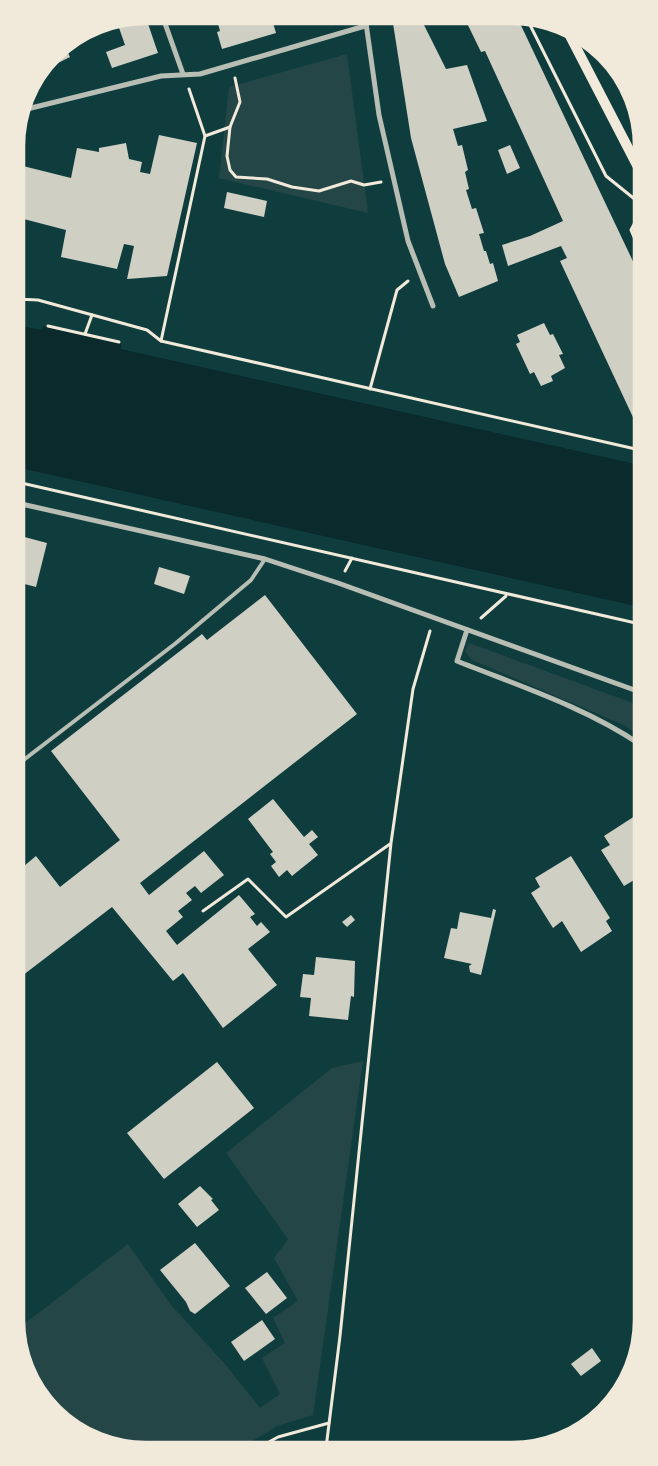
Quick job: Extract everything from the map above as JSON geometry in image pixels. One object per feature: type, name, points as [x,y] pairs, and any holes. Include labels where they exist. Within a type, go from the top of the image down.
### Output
[{"type":"main road","points":[[572,39],[634,158]]},
{"type":"street","points":[[165,24],[184,74]]},
{"type":"street","points":[[30,108],[161,76],[200,74],[366,26],[379,115],[408,242],[433,306]]},
{"type":"street","points":[[24,505],[265,560],[634,690]]},
{"type":"street","points":[[467,630],[457,661],[572,707],[620,731],[634,741]]},
{"type":"lane","points":[[24,761],[84,716],[206,619],[251,580],[265,560]]},
{"type":"path","points":[[530,25],[606,176],[634,200]]},
{"type":"path","points":[[232,66],[240,102],[230,127],[227,156],[230,170],[236,177],[267,179],[292,187],[319,191],[351,181],[364,185],[393,179]]},
{"type":"path","points":[[161,341],[205,136],[184,74]]},
{"type":"path","points":[[205,136],[230,127]]},
{"type":"path","points":[[634,224],[631,230],[634,237]]},
{"type":"path","points":[[370,388],[397,290]]},
{"type":"path","points":[[24,299],[38,300],[147,330],[161,341],[634,449]]},
{"type":"path","points":[[85,334],[92,315]]},
{"type":"path","points":[[48,326],[119,342]]},
{"type":"path","points":[[24,484],[634,623]]},
{"type":"path","points":[[467,630],[506,595]]},
{"type":"path","points":[[327,1442],[340,1336],[391,843],[413,689],[434,618]]},
{"type":"path","points":[[203,911],[248,879],[286,918],[391,843]]},
{"type":"path","points":[[269,1442],[278,1437],[329,1423]]},
{"type":"shaded area","points":[[347,54],[368,213],[219,178],[229,87]]},
{"type":"shaded area","points":[[43,326],[121,344],[121,349],[634,464],[634,606],[24,469],[24,327],[42,330]]},
{"type":"shaded area","points":[[469,643],[634,703],[634,732],[626,726],[472,660],[465,651]]},
{"type":"shaded area","points":[[363,1061],[313,1415],[277,1426],[251,1442],[146,1442],[122,1440],[92,1430],[72,1417],[49,1394],[40,1381],[28,1352],[24,1324],[128,1244],[171,1305],[225,1364],[260,1408],[280,1394],[262,1358],[285,1343],[273,1318],[298,1301],[274,1258],[288,1239],[226,1153],[332,1068]]},
{"type":"building","points":[[148,24],[158,53],[112,68],[106,52],[125,45],[119,27]]},
{"type":"building","points":[[218,24],[273,24],[276,33],[222,49],[217,32],[220,31]]},
{"type":"building","points":[[393,24],[424,24],[446,69],[467,65],[487,121],[453,129],[458,146],[462,145],[468,170],[465,172],[469,189],[466,190],[472,209],[476,208],[484,233],[479,234],[484,251],[486,251],[490,264],[493,263],[498,281],[459,297],[445,264],[411,138]]},
{"type":"building","points":[[467,24],[520,24],[634,263],[634,419],[560,261],[567,258],[561,246],[508,266],[502,245],[530,236],[563,221],[485,51],[481,52]]},
{"type":"building","points":[[68,53],[70,57],[54,65]]},
{"type":"building","points":[[159,135],[197,143],[167,276],[127,279],[134,246],[124,244],[117,269],[61,257],[66,230],[24,219],[24,166],[71,178],[77,148],[99,152],[99,148],[126,143],[129,159],[142,162],[140,172],[150,174]]},
{"type":"building","points":[[510,145],[520,168],[507,174],[498,150]]},
{"type":"building","points":[[227,192],[267,201],[264,217],[224,208]]},
{"type":"building","points":[[544,323],[550,335],[553,334],[563,354],[559,355],[565,368],[551,376],[553,381],[541,386],[534,372],[530,374],[516,344],[520,342],[517,335]]},
{"type":"building","points":[[24,537],[47,543],[36,587],[24,584]]},
{"type":"building","points":[[159,567],[190,576],[184,594],[154,584]]},
{"type":"building","points":[[265,595],[357,714],[140,883],[149,895],[204,851],[224,875],[201,893],[195,886],[186,893],[192,900],[178,911],[183,917],[166,931],[177,945],[239,895],[255,914],[250,917],[257,926],[261,922],[270,932],[248,949],[277,985],[223,1028],[183,973],[173,981],[112,907],[24,974],[24,866],[36,856],[60,887],[120,840],[51,751],[202,634],[207,640]]},
{"type":"building","points":[[273,799],[304,837],[312,830],[318,837],[309,844],[318,855],[292,876],[287,870],[279,877],[271,866],[276,862],[270,854],[273,852],[248,819]]},
{"type":"building","points":[[634,817],[634,880],[624,886],[601,850],[610,845],[604,836]]},
{"type":"building","points":[[571,856],[610,918],[606,921],[612,931],[581,952],[562,921],[553,928],[531,893],[540,887],[535,878]]},
{"type":"building","points":[[493,909],[496,910],[481,975],[470,972],[469,966],[472,964],[444,958],[451,928],[457,929],[460,912],[491,918]]},
{"type":"building","points":[[351,915],[355,920],[347,927],[342,922]]},
{"type":"building","points":[[316,957],[355,961],[354,997],[351,996],[348,1020],[309,1016],[311,998],[300,997],[303,974],[314,975]]},
{"type":"building","points":[[217,1062],[254,1108],[164,1179],[127,1133]]},
{"type":"building","points":[[200,1186],[213,1199],[211,1200],[219,1210],[197,1227],[178,1204]]},
{"type":"building","points":[[195,1243],[230,1286],[195,1314],[190,1311],[186,1302],[160,1270]]},
{"type":"building","points":[[267,1272],[287,1298],[266,1314],[245,1288]]},
{"type":"building","points":[[262,1320],[275,1339],[244,1361],[231,1342]]},
{"type":"building","points":[[592,1348],[601,1361],[581,1376],[571,1364]]}]
